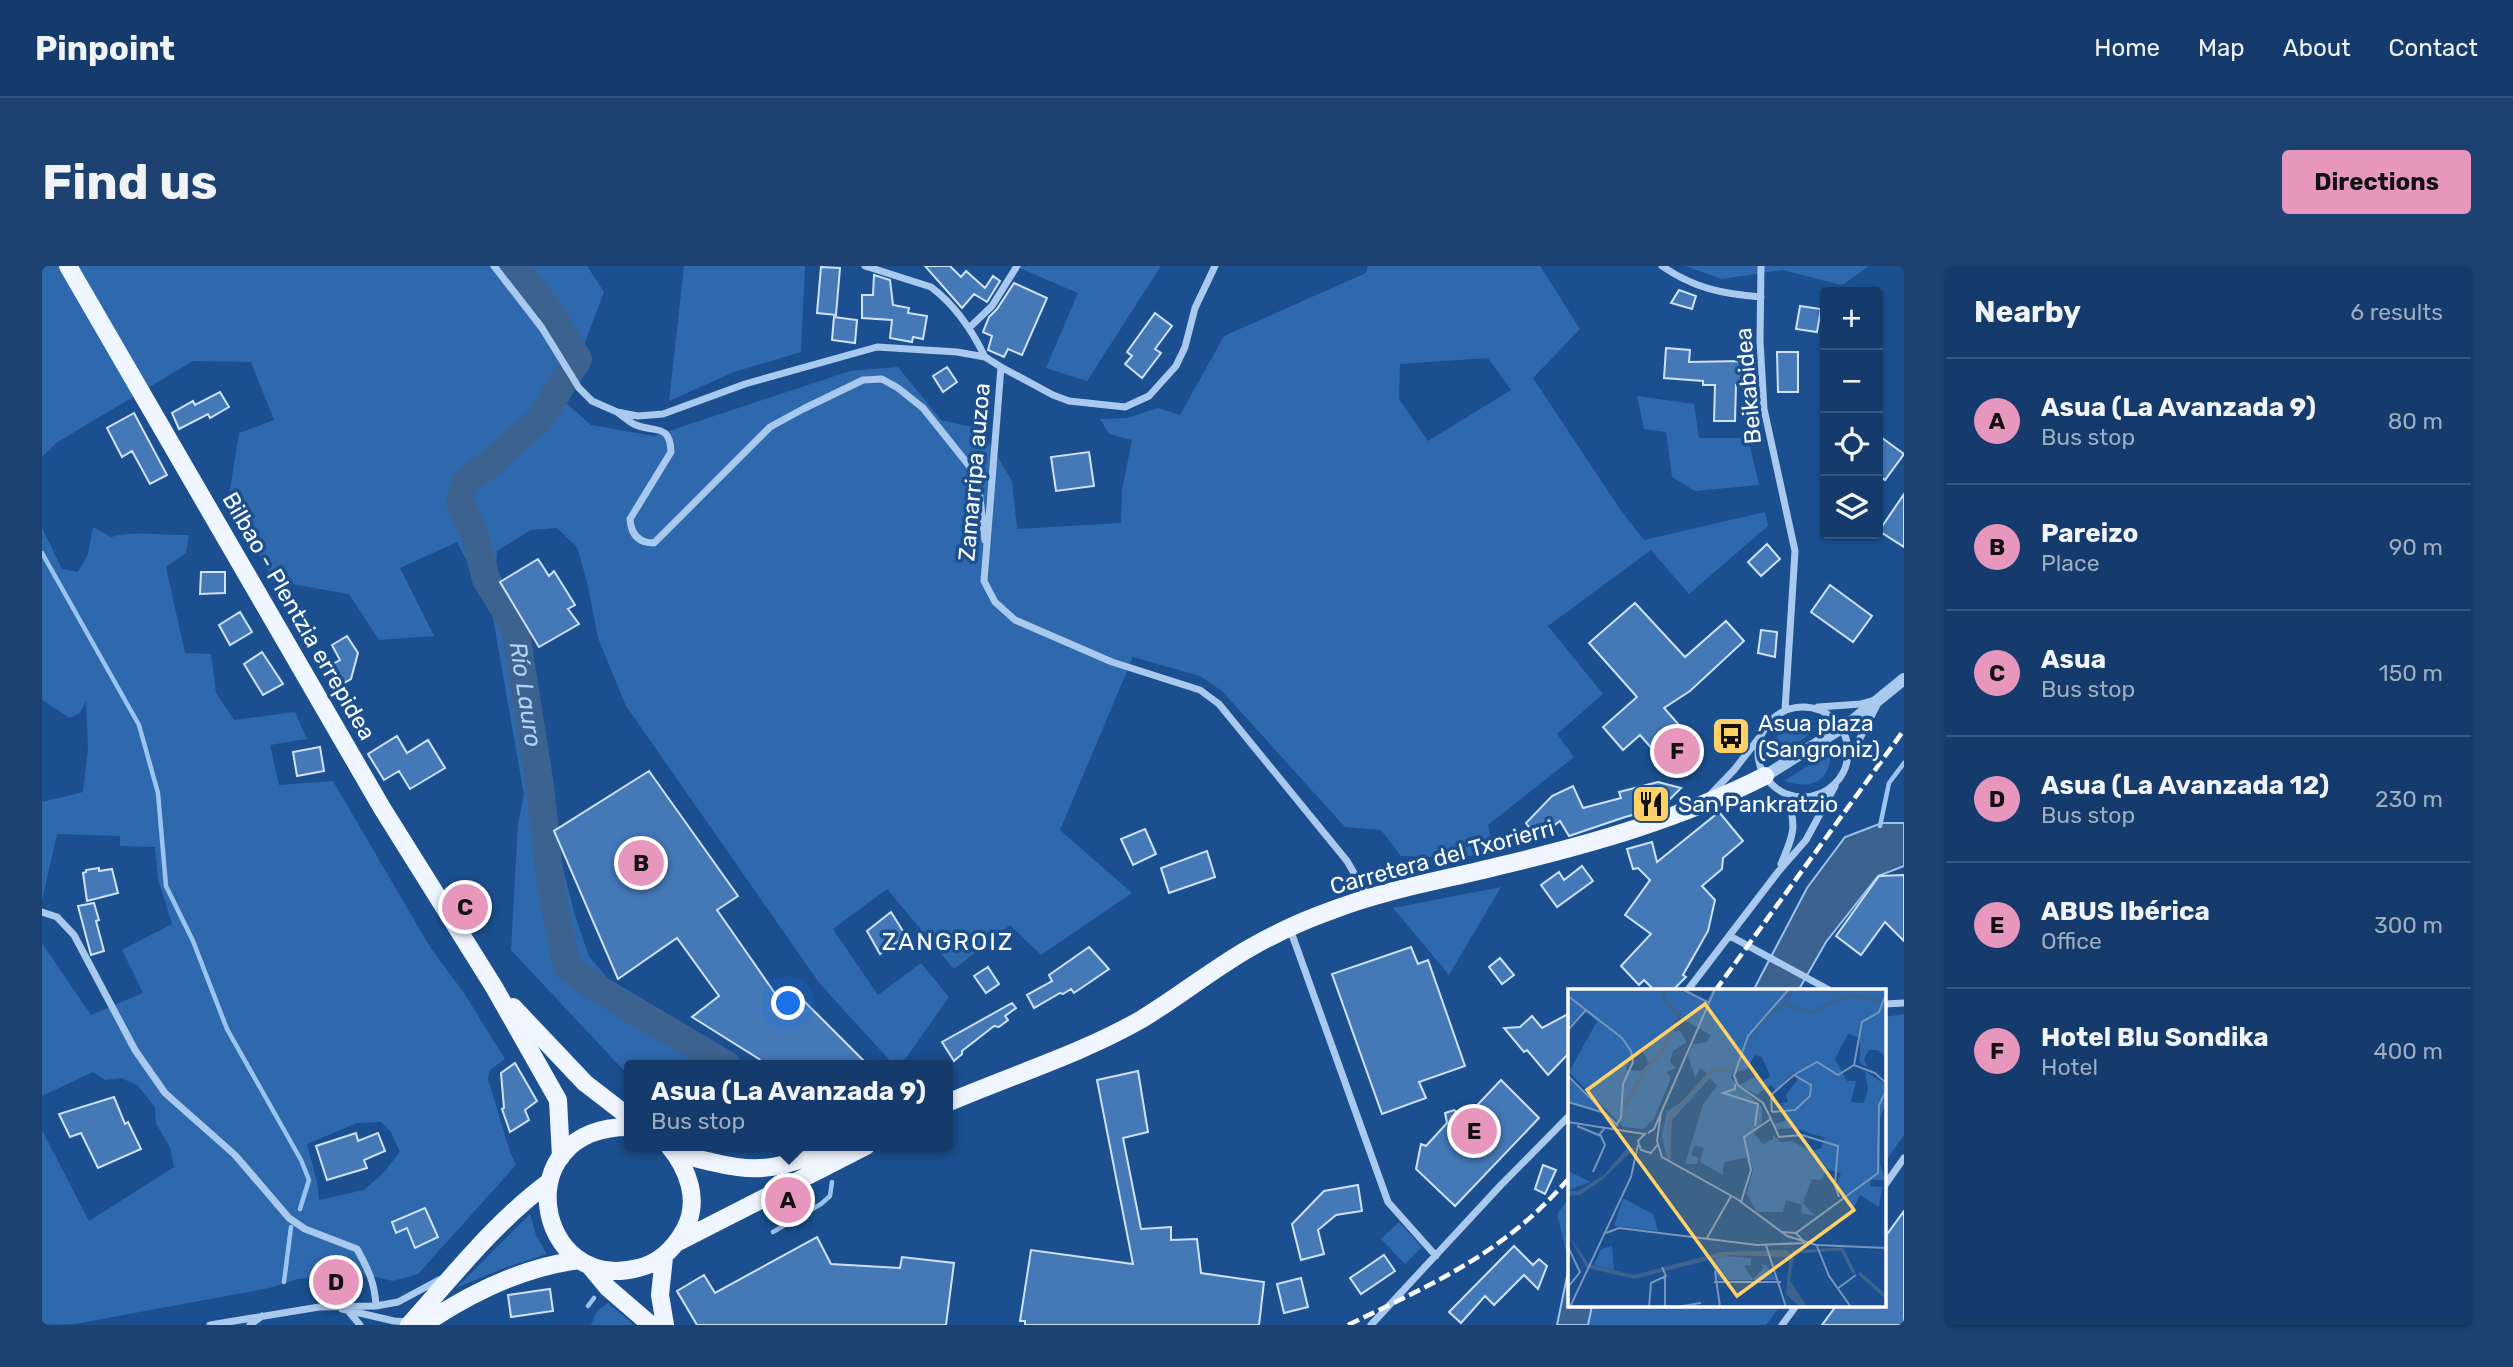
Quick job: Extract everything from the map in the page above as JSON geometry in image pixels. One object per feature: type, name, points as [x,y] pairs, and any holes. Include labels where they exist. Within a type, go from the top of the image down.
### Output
[{"type":"main road","name":"Bilbao - Plentzia errepidea","points":[[68,266],[407,850],[494,987]]},
{"type":"main road","name":"Carretera del Txorierri","points":[[953,1101],[1099,1041],[1142,1018],[1247,950],[1289,928],[1368,897],[1588,844],[1697,808],[1765,776]]},
{"type":"main road","points":[[494,987],[585,1083],[624,1113]]},
{"type":"main road","points":[[494,987],[558,1100],[561,1157]]},
{"type":"main road","points":[[624,1127],[609,1127],[590,1132],[574,1143],[561,1157],[549,1182],[547,1205],[552,1226],[564,1246],[651,1325]]},
{"type":"main road","points":[[421,1322],[506,1279],[558,1263],[585,1263],[608,1271],[628,1271],[664,1257],[678,1241],[688,1223],[692,1202],[690,1181],[682,1161],[673,1151]]},
{"type":"main road","points":[[678,1151],[688,1157],[741,1169],[761,1170],[779,1167],[825,1151]]},
{"type":"main road","points":[[678,1241],[856,1151]]},
{"type":"main road","points":[[421,1322],[460,1266],[531,1195],[549,1182]]},
{"type":"main road","points":[[664,1257],[660,1294],[664,1325]]},
{"type":"street","points":[[494,266],[542,328],[579,388],[592,401],[617,412],[635,425],[661,430],[671,441],[671,452],[629,519],[635,537],[646,543],[654,543],[770,427],[863,380],[882,379],[923,408],[971,468],[978,482],[987,554]]},
{"type":"street","name":"Zamarripa auzoa","points":[[865,266],[931,287],[969,328],[985,357]]},
{"type":"street","points":[[969,328],[992,306],[1017,266]]},
{"type":"street","name":"Zamarripa auzoa","points":[[1216,266],[1195,308],[1185,346],[1176,366],[1149,396],[1125,407],[1069,401],[1001,367],[984,582],[995,603],[1015,620],[1112,662],[1200,690],[1219,704],[1347,861],[1368,897]]},
{"type":"street","points":[[1662,266],[1681,279],[1716,292],[1761,297]]},
{"type":"street","name":"Beikabidea","points":[[1760,266],[1764,410],[1796,551],[1785,710]]},
{"type":"street","points":[[617,412],[638,416],[663,414],[746,384],[877,347],[957,352],[985,357],[1001,367]]},
{"type":"street","name":"Carretera del Txorierri","points":[[1765,776],[1842,728],[1904,679]]},
{"type":"street","points":[[1697,808],[1734,770],[1767,724],[1785,710],[1861,704],[1883,697]]},
{"type":"street","points":[[1690,989],[1778,872],[1806,840],[1856,742],[1883,697]]},
{"type":"street","points":[[1810,707],[1834,718],[1842,728],[1849,753],[1846,766]]},
{"type":"street","points":[[1761,734],[1758,756],[1765,776],[1774,787],[1787,795],[1800,797],[1814,796],[1837,783]]},
{"type":"street","points":[[1778,872],[1793,835],[1792,812],[1787,795]]},
{"type":"street","points":[[42,912],[57,917],[74,935],[135,1050],[165,1093],[236,1155],[289,1218],[305,1229],[358,1249],[375,1287],[376,1306]]},
{"type":"street","points":[[1289,928],[1388,1202],[1436,1255]]},
{"type":"street","points":[[1730,936],[1828,989]]},
{"type":"street","points":[[1886,1004],[1904,1003]]},
{"type":"street","points":[[1371,1325],[1568,1117]]},
{"type":"street","points":[[1886,1184],[1904,1158]]},
{"type":"street","points":[[210,1325],[319,1307],[398,1303],[423,1291],[460,1266]]},
{"type":"street","points":[[338,1307],[349,1312],[394,1321],[421,1322]]},
{"type":"street","points":[[1782,1325],[1795,1308]]},
{"type":"street","points":[[349,1312],[360,1325]]},
{"type":"street","points":[[250,1325],[262,1315]]},
{"type":"shaded area","points":[[42,266],[587,266],[604,292],[563,400],[591,425],[654,436],[850,371],[898,367],[941,420],[981,429],[1012,481],[1017,529],[1121,523],[1122,490],[1132,440],[1109,434],[1100,419],[1127,418],[1158,408],[1180,415],[1224,336],[1366,273],[1368,266],[1540,266],[1580,329],[1533,378],[1620,509],[1644,540],[1765,512],[1768,526],[1689,594],[1651,550],[1548,626],[1603,694],[1557,734],[1574,757],[1488,825],[1493,851],[1460,858],[1401,856],[1381,830],[1345,827],[1222,691],[1200,676],[1133,657],[1060,830],[1132,893],[1041,955],[1010,925],[954,969],[887,889],[833,929],[878,995],[921,963],[949,997],[905,1060],[889,1060],[820,984],[626,706],[598,638],[577,547],[557,528],[531,530],[497,551],[495,581],[534,650],[525,655],[553,830],[576,919],[589,956],[608,979],[737,1060],[624,1060],[624,1071],[511,950],[518,823],[524,795],[491,607],[457,542],[400,568],[434,636],[379,640],[349,594],[274,581],[228,502],[239,433],[274,420],[251,362],[193,361],[56,443],[42,457]],"holes":[[[1488,358],[1511,390],[1428,441],[1399,399],[1400,364]]]},
{"type":"shaded area","points":[[684,266],[805,266],[801,352],[734,372],[669,401]]},
{"type":"shaded area","points":[[1015,266],[1161,266],[1087,381],[1046,368],[1078,293]]},
{"type":"shaded area","points":[[1685,266],[1869,266],[1842,285],[1782,270],[1722,279]]},
{"type":"shaded area","points":[[1637,396],[1694,404],[1699,438],[1748,438],[1759,485],[1695,491],[1672,477],[1666,432],[1644,429]]},
{"type":"shaded area","points":[[93,527],[111,537],[140,534],[189,535],[186,553],[166,567],[185,653],[211,654],[216,693],[234,720],[295,712],[307,739],[270,745],[279,785],[333,781],[430,947],[464,993],[505,1059],[490,1070],[488,1079],[516,1165],[418,1274],[393,1281],[361,1274],[297,1279],[269,1288],[75,1324],[42,1325],[42,1130],[89,1221],[174,1167],[170,1147],[156,1124],[155,1107],[137,1085],[121,1078],[105,1080],[93,1072],[42,1096],[42,943],[91,1015],[143,993],[122,950],[172,924],[158,879],[155,847],[120,846],[120,836],[57,834],[42,901],[42,802],[83,792],[88,748],[86,701],[80,713],[70,718],[42,700],[42,528],[62,569],[78,572],[88,554]],"holes":[[[381,1122],[391,1132],[400,1152],[384,1172],[364,1190],[319,1200],[307,1144],[357,1123]]]},
{"type":"shaded area","points":[[1792,725],[1802,725],[1815,731],[1773,758],[1776,738]]},
{"type":"shaded area","points":[[1831,751],[1827,770],[1818,781],[1811,784],[1794,784],[1784,781]]},
{"type":"shaded area","points":[[1882,823],[1904,823],[1904,866],[1878,876],[1826,942],[1799,989],[1754,989],[1807,888],[1845,837]]},
{"type":"shaded area","points":[[1501,887],[1449,975],[1393,908]]},
{"type":"shaded area","points":[[1904,1014],[1904,1135],[1886,1161],[1886,1017]]},
{"type":"shaded area","points":[[1568,1200],[1568,1259],[1557,1214]]},
{"type":"shaded area","points":[[530,1214],[536,1235],[547,1254],[456,1288]]},
{"type":"shaded area","points":[[1399,1222],[1422,1247],[1405,1264],[1381,1239]]},
{"type":"shaded area","points":[[1568,1272],[1568,1308],[1592,1308],[1588,1325],[1557,1325]]},
{"type":"shaded area","points":[[608,1303],[634,1325],[591,1325],[597,1311]]},
{"type":"shaded area","points":[[1592,1308],[1779,1308],[1766,1325],[1588,1325]]},
{"type":"building","points":[[925,266],[950,266],[961,277],[966,271],[985,288],[993,276],[1000,281],[987,302],[974,294],[962,308]]},
{"type":"building","points":[[821,267],[840,268],[836,315],[817,313]]},
{"type":"building","points":[[874,275],[890,280],[893,305],[909,308],[908,313],[927,316],[923,339],[913,337],[912,342],[890,338],[892,320],[862,318],[862,295],[873,295]]},
{"type":"building","points":[[1014,283],[1047,298],[1022,355],[1008,349],[1004,357],[988,350],[992,336],[983,332],[989,317]]},
{"type":"building","points":[[1679,290],[1696,296],[1692,309],[1671,303]]},
{"type":"building","points":[[1800,306],[1820,309],[1817,332],[1796,329]]},
{"type":"building","points":[[1155,313],[1172,326],[1155,349],[1161,353],[1142,378],[1125,364],[1132,356],[1127,352]]},
{"type":"building","points":[[834,317],[857,320],[855,343],[832,340]]},
{"type":"building","points":[[1666,348],[1690,350],[1689,362],[1741,361],[1742,385],[1736,385],[1735,421],[1714,421],[1715,385],[1703,385],[1703,381],[1664,378]]},
{"type":"building","points":[[1777,352],[1798,352],[1798,392],[1778,392]]},
{"type":"building","points":[[947,367],[957,382],[943,392],[933,376]]},
{"type":"building","points":[[220,392],[229,407],[210,418],[208,414],[179,429],[172,413],[193,401],[195,405]]},
{"type":"building","points":[[134,413],[167,475],[150,484],[132,451],[122,457],[107,428]]},
{"type":"building","points":[[1883,439],[1904,454],[1885,480],[1883,479]]},
{"type":"building","points":[[1089,452],[1094,486],[1056,491],[1051,457]]},
{"type":"building","points":[[1904,494],[1904,547],[1883,534],[1883,525]]},
{"type":"building","points":[[1767,544],[1780,559],[1761,576],[1748,562]]},
{"type":"building","points":[[538,559],[549,576],[554,571],[575,605],[568,609],[579,624],[539,647],[500,582]]},
{"type":"building","points":[[201,572],[225,572],[225,593],[200,594]]},
{"type":"building","points":[[1830,585],[1872,616],[1853,642],[1811,612]]},
{"type":"building","points":[[1635,603],[1685,657],[1726,621],[1744,641],[1690,691],[1664,708],[1702,751],[1674,774],[1640,735],[1623,750],[1603,727],[1637,697],[1589,643]]},
{"type":"building","points":[[240,612],[252,632],[230,645],[219,625]]},
{"type":"building","points":[[1761,630],[1777,632],[1775,657],[1758,653]]},
{"type":"building","points":[[347,636],[358,653],[351,679],[333,689],[322,670],[340,660],[332,645]]},
{"type":"building","points":[[262,652],[283,684],[263,695],[244,664]]},
{"type":"building","points":[[397,736],[407,753],[428,740],[445,768],[410,789],[399,771],[384,780],[368,754]]},
{"type":"building","points":[[320,747],[324,771],[297,776],[293,752]]},
{"type":"building","points":[[649,771],[738,896],[717,910],[788,1012],[803,1000],[863,1060],[760,1060],[692,1017],[719,996],[677,938],[618,979],[554,831]]},
{"type":"building","points":[[1658,782],[1681,788],[1662,807],[1569,836],[1560,821],[1537,838],[1526,823],[1552,796],[1573,786],[1583,808],[1621,798],[1619,792]]},
{"type":"building","points":[[1719,812],[1743,841],[1723,858],[1722,869],[1702,886],[1715,900],[1708,931],[1683,975],[1686,977],[1674,989],[1653,989],[1644,980],[1639,985],[1621,966],[1651,934],[1625,915],[1650,880],[1638,868],[1633,869],[1627,849],[1652,842],[1657,862]]},
{"type":"building","points":[[1145,829],[1156,854],[1133,865],[1121,839]]},
{"type":"building","points":[[1207,851],[1215,877],[1169,893],[1161,868]]},
{"type":"building","points":[[1582,866],[1593,881],[1557,907],[1541,885],[1559,872],[1564,880]]},
{"type":"building","points":[[99,868],[99,871],[112,869],[118,893],[87,901],[83,873]]},
{"type":"building","points":[[1904,875],[1904,941],[1885,922],[1861,955],[1836,936],[1879,876]]},
{"type":"building","points":[[94,903],[104,951],[91,955],[78,906]]},
{"type":"building","points":[[891,912],[906,936],[880,954],[867,931]]},
{"type":"building","points":[[1089,947],[1109,969],[1074,993],[1071,989],[1060,993],[1034,1008],[1027,995],[1052,981],[1049,975]]},
{"type":"building","points":[[1411,947],[1418,964],[1428,960],[1465,1066],[1419,1082],[1426,1098],[1382,1114],[1332,974]]},
{"type":"building","points":[[1500,958],[1514,975],[1502,984],[1489,967]]},
{"type":"building","points":[[988,967],[999,984],[986,993],[974,976]]},
{"type":"building","points":[[1012,1003],[1016,1008],[1005,1016],[1008,1020],[999,1027],[994,1026],[962,1051],[954,1061],[942,1042]]},
{"type":"building","points":[[1568,1014],[1568,1054],[1548,1075],[1504,1028],[1520,1027],[1532,1016],[1542,1028]]},
{"type":"building","points":[[515,1063],[537,1101],[525,1110],[529,1120],[510,1132],[502,1109],[501,1073]]},
{"type":"building","points":[[1138,1071],[1148,1132],[1123,1138],[1141,1229],[1171,1227],[1171,1240],[1197,1239],[1201,1273],[1264,1282],[1259,1325],[1025,1325],[1025,1321],[1020,1321],[1031,1250],[1133,1264],[1097,1080]]},
{"type":"building","points":[[1501,1080],[1539,1118],[1455,1206],[1416,1169],[1421,1144],[1426,1146],[1447,1123],[1445,1113],[1454,1110],[1465,1118]]},
{"type":"building","points":[[114,1097],[125,1124],[128,1122],[141,1149],[98,1168],[81,1133],[70,1137],[59,1114]]},
{"type":"building","points":[[356,1133],[358,1141],[378,1133],[385,1151],[364,1160],[367,1168],[327,1180],[316,1146]]},
{"type":"building","points":[[1543,1165],[1556,1170],[1545,1194],[1535,1189]]},
{"type":"building","points":[[1358,1185],[1362,1211],[1336,1215],[1318,1230],[1324,1254],[1301,1260],[1292,1224],[1324,1191]]},
{"type":"building","points":[[425,1208],[438,1237],[415,1248],[407,1228],[396,1233],[392,1222]]},
{"type":"building","points":[[1904,1211],[1904,1325],[1822,1325],[1835,1308],[1886,1308],[1886,1236]]},
{"type":"building","points":[[817,1237],[831,1264],[900,1268],[902,1257],[954,1263],[946,1325],[697,1325],[677,1291],[704,1275],[715,1293]]},
{"type":"building","points":[[1514,1246],[1533,1265],[1539,1259],[1547,1266],[1538,1289],[1524,1275],[1494,1305],[1485,1296],[1461,1323],[1449,1312]]},
{"type":"building","points":[[1384,1255],[1395,1271],[1361,1294],[1350,1278]]},
{"type":"building","points":[[1301,1278],[1308,1307],[1284,1313],[1277,1284]]},
{"type":"building","points":[[550,1289],[553,1311],[511,1317],[508,1295]]},
{"type":"waterway","name":"Río Lauro","points":[[515,266],[550,313],[578,359],[541,418],[465,482],[460,502],[475,536],[486,579],[515,627],[540,786],[551,887],[567,967],[595,987],[719,1060]]},
{"type":"waterway","points":[[42,553],[139,725],[158,793],[166,886],[193,941],[227,1029],[301,1160],[309,1180],[300,1209]]},
{"type":"waterway","points":[[1880,826],[1889,783],[1904,763]]},
{"type":"waterway","name":"Río Lauro","points":[[773,1232],[821,1204],[830,1196],[832,1182]]},
{"type":"waterway","points":[[284,1282],[291,1227]]},
{"type":"waterway","name":"Río Lauro","points":[[588,1306],[594,1298]]},
{"type":"railway","points":[[1716,989],[1904,730]]},
{"type":"railway","points":[[1348,1325],[1440,1279],[1495,1246],[1521,1226],[1568,1179]]},
{"type":"place","name":"Asua plaza (Sangroniz)","points":[[1731,736]]},
{"type":"place","name":"Hotel Blu Sondika","points":[[1677,751]]},
{"type":"place","name":"San Pankratzio","points":[[1651,804]]},
{"type":"place","name":"Pareizo","points":[[641,863]]},
{"type":"place","name":"Asua","points":[[465,907]]},
{"type":"place","name":"ABUS Ibérica","points":[[1474,1131]]},
{"type":"place","name":"Asua (La Avanzada 9)","points":[[788,1200]]},
{"type":"place","name":"Asua (La Avanzada 12)","points":[[336,1282]]},
{"type":"district","name":"ZANGROIZ","points":[[948,942]]}]
